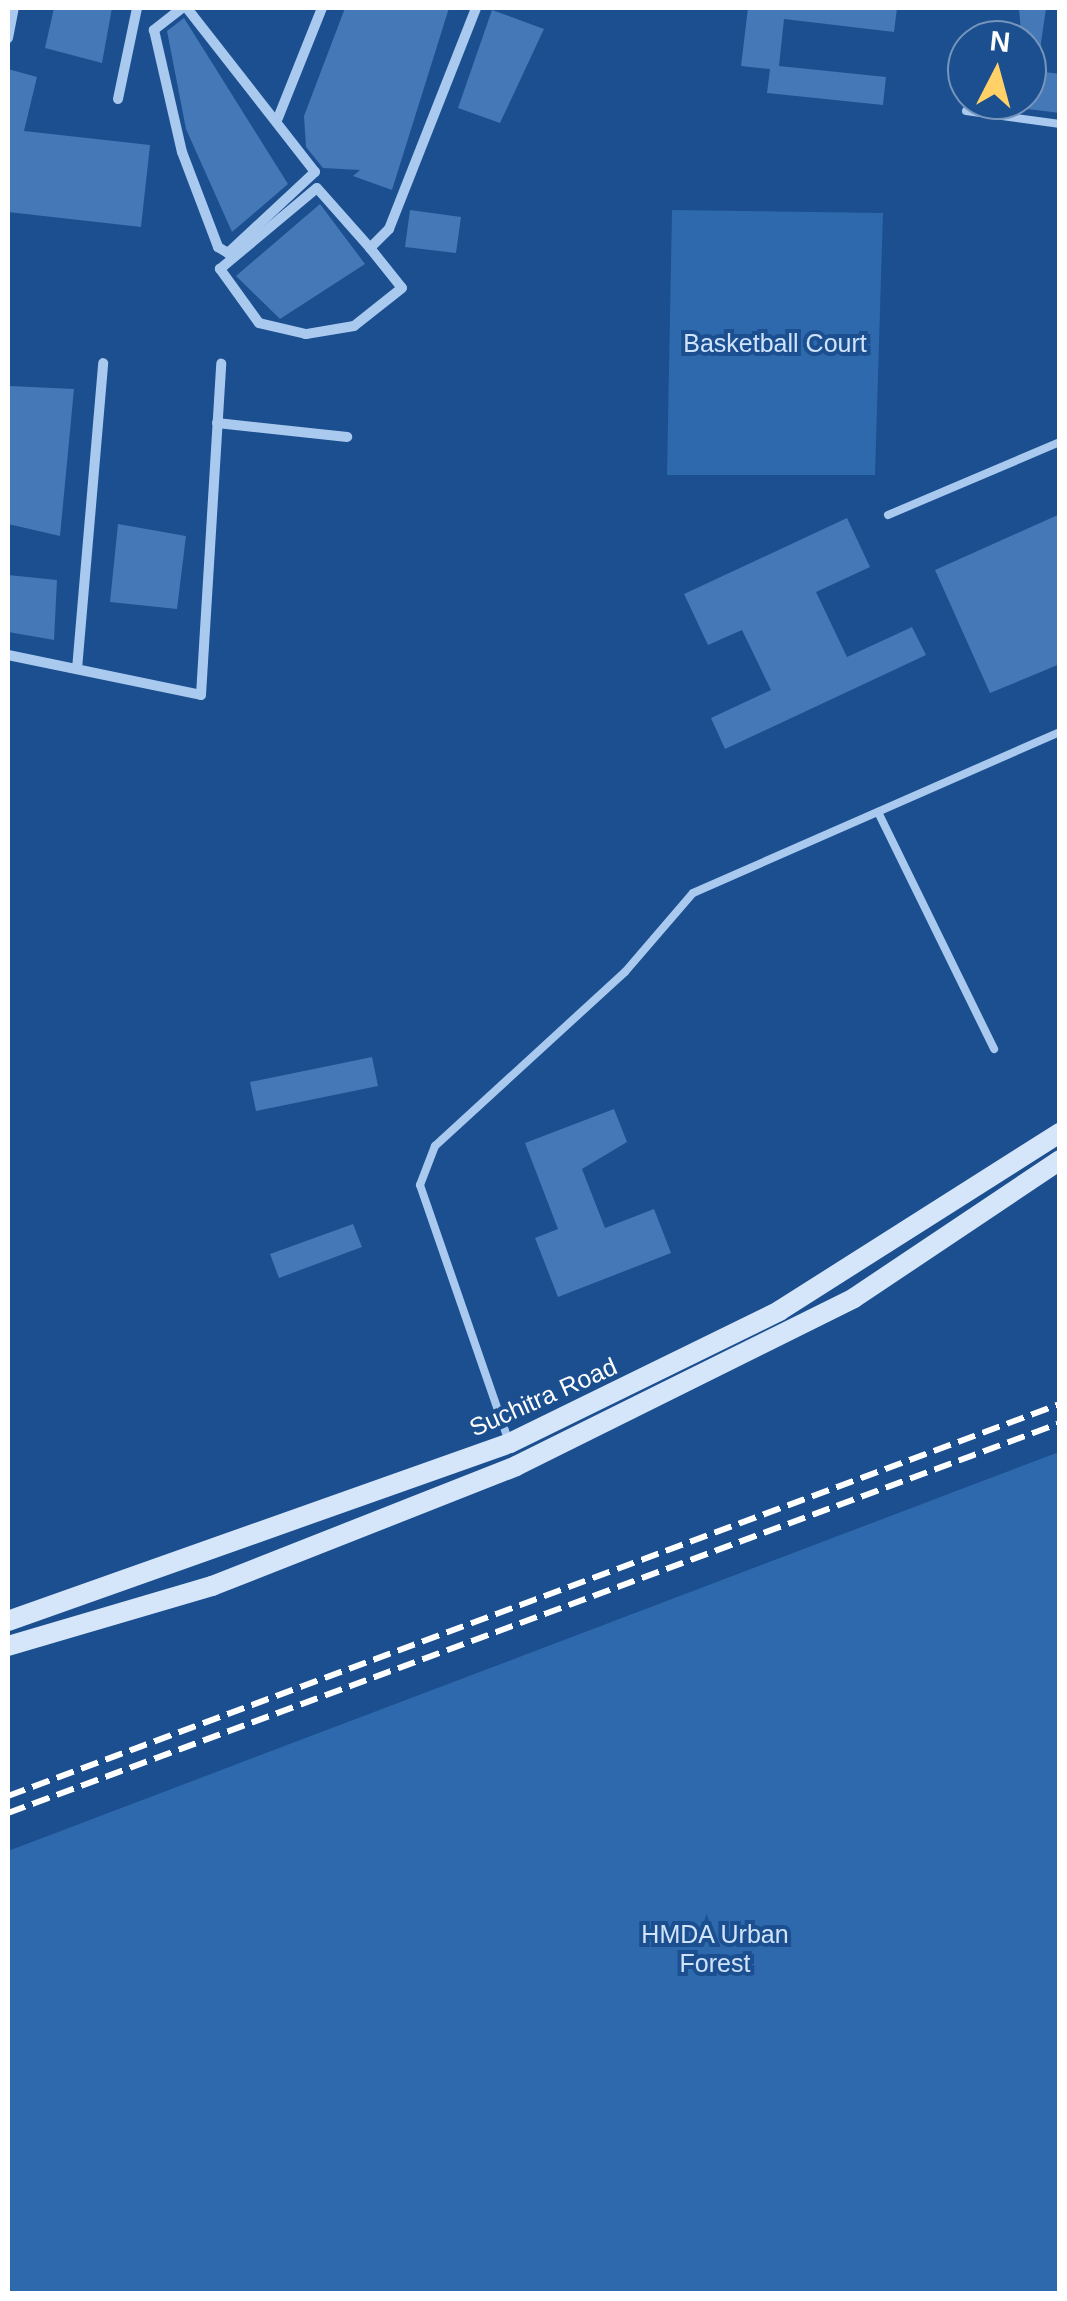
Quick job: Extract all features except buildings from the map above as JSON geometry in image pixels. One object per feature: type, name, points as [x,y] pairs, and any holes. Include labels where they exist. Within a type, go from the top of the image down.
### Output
[{"type":"main road","name":"Suchitra Road","points":[[8,1621],[510,1443],[779,1311],[1060,1133]]},
{"type":"main road","name":"Suchitra Road","points":[[8,1646],[212,1586],[480,1480],[737,1363],[1060,1160]]},
{"type":"main road","points":[[61,1604],[68,1628]]},
{"type":"street","points":[[8,38],[14,8]]},
{"type":"street","points":[[118,99],[137,8]]},
{"type":"street","points":[[184,8],[278,118],[315,172],[222,252],[182,152],[154,30],[184,8]]},
{"type":"street","points":[[278,118],[322,8]]},
{"type":"street","points":[[370,248],[389,229],[476,8]]},
{"type":"street","points":[[317,188],[370,248],[402,288],[354,326],[306,334],[259,323],[220,269],[317,188]]},
{"type":"street","points":[[77,669],[103,363]]},
{"type":"street","points":[[8,655],[201,695],[221,364]]},
{"type":"street","points":[[218,423],[346,437]]},
{"type":"lane","points":[[1029,120],[1060,124]]},
{"type":"lane","points":[[888,516],[1060,442]]},
{"type":"lane","points":[[510,1443],[420,1185],[435,1146],[625,972],[693,893],[1060,732]]},
{"type":"lane","points":[[878,812],[994,1049]]},
{"type":"green space","name":"Basketball Court","points":[[672,210],[883,213],[875,475],[667,475]]},
{"type":"green space","name":"HMDA Urban Forest","points":[[1059,1452],[1059,2293],[8,2293],[8,1851]]},
{"type":"railway","points":[[8,1796],[1060,1404]]},
{"type":"railway","points":[[8,1813],[1060,1423]]}]
